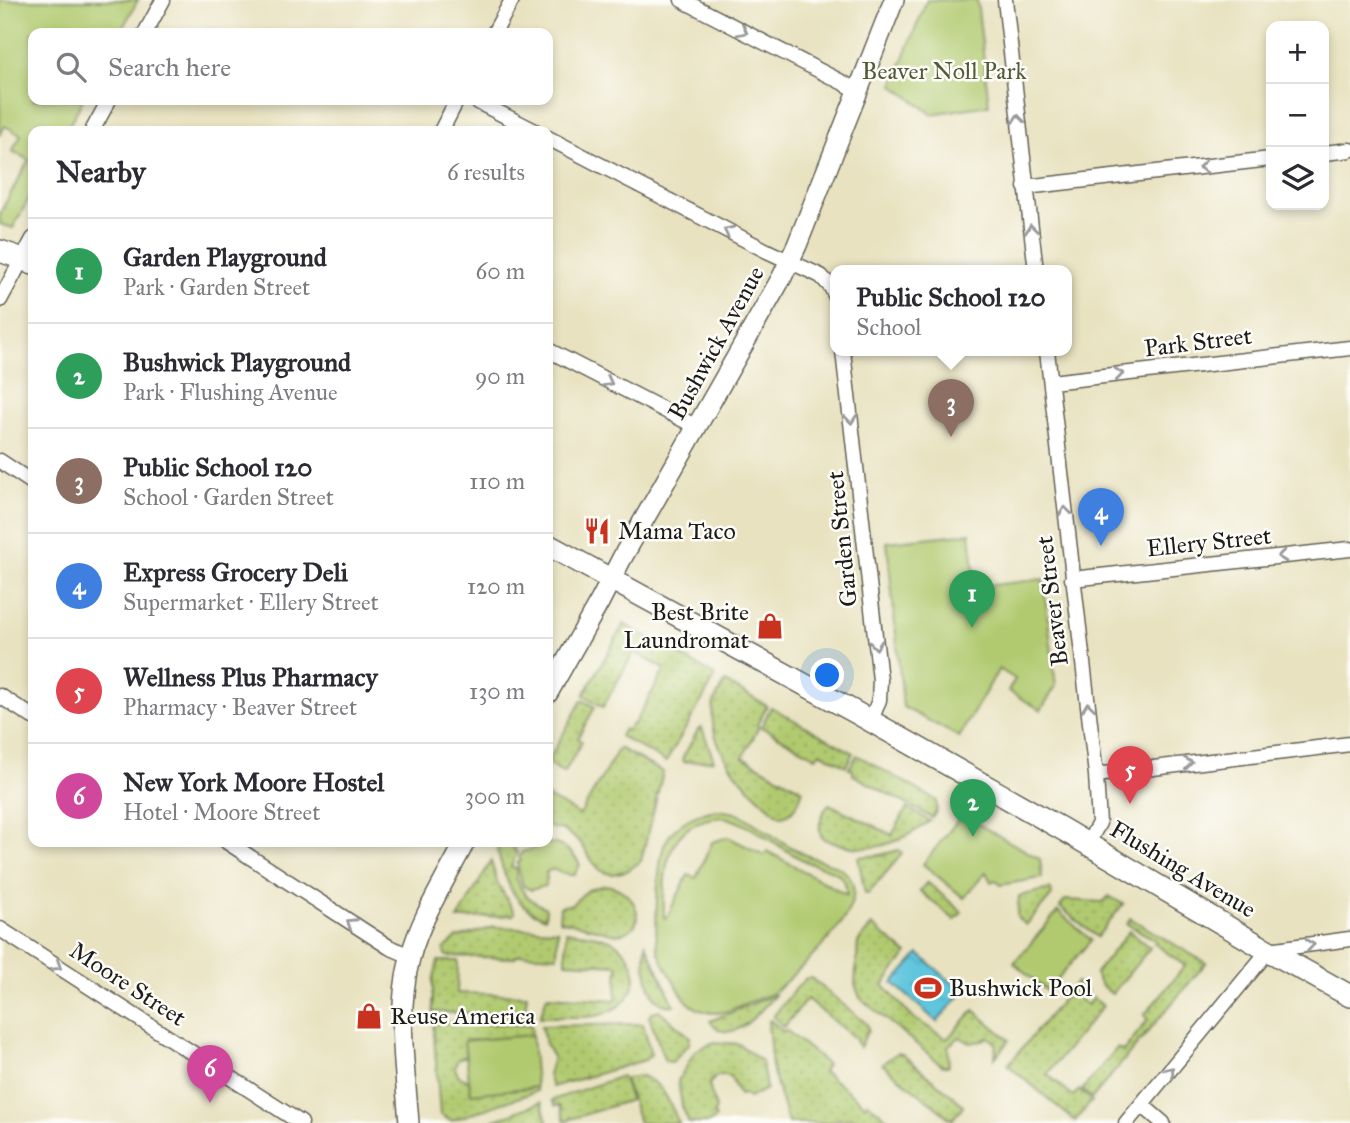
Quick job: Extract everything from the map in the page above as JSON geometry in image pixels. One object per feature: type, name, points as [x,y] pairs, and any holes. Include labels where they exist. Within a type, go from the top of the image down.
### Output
[{"type":"main road","name":"Bushwick Avenue","points":[[553,685],[790,262],[894,0]]},
{"type":"main road","points":[[0,251],[28,261]]},
{"type":"main road","name":"Flushing Avenue","points":[[553,548],[1088,843],[1350,996]]},
{"type":"main road","points":[[409,1123],[403,997],[411,956],[429,909],[462,847]]},
{"type":"street","points":[[148,28],[163,0]]},
{"type":"street","points":[[497,28],[512,0]]},
{"type":"street","points":[[682,0],[859,90]]},
{"type":"street","points":[[1005,0],[1036,265]]},
{"type":"street","points":[[95,126],[106,105]]},
{"type":"street","points":[[444,126],[454,105]]},
{"type":"street","points":[[484,105],[525,126]]},
{"type":"street","points":[[553,141],[821,276],[830,286]]},
{"type":"street","points":[[1329,152],[1350,150]]},
{"type":"street","points":[[1026,187],[1266,160]]},
{"type":"street","points":[[0,299],[28,261]]},
{"type":"street","name":"Park Street","points":[[1051,382],[1350,348]]},
{"type":"street","points":[[553,353],[697,427]]},
{"type":"street","name":"Garden Street","points":[[844,356],[880,680],[879,700],[871,721]]},
{"type":"street","name":"Beaver Street","points":[[1048,356],[1096,775],[1099,823],[1088,843]]},
{"type":"street","points":[[0,461],[28,480]]},
{"type":"street","name":"Ellery Street","points":[[1072,579],[1350,549]]},
{"type":"street","points":[[0,696],[28,714]]},
{"type":"street","points":[[1096,775],[1350,744]]},
{"type":"street","points":[[235,847],[389,947],[411,956]]},
{"type":"street","name":"Moore Street","points":[[0,929],[301,1123]]},
{"type":"street","points":[[1126,1123],[1269,950],[1350,939]]},
{"type":"street","points":[[1142,1105],[1163,1123]]},
{"type":"green space","points":[[0,0],[138,0],[123,28],[28,28],[28,105],[80,105],[69,126],[28,126],[28,159],[12,151],[21,135],[5,126],[0,134]]},
{"type":"green space","name":"Beaver Noll Park","points":[[927,0],[977,0],[989,105],[932,114],[893,85]]},
{"type":"green space","points":[[28,162],[28,200],[13,228],[0,224],[0,213]]},
{"type":"green space","points":[[970,533],[976,587],[1043,579],[1056,686],[1041,710],[1008,691],[1015,679],[999,669],[959,737],[903,707],[887,542]]},
{"type":"green space","points":[[624,624],[715,678],[666,762],[620,736],[624,729],[627,731],[634,724],[665,669],[634,652],[603,707],[584,695]]},
{"type":"green space","points":[[725,682],[767,706],[743,757],[803,790],[798,803],[785,815],[780,816],[768,806],[744,782],[723,754],[713,724],[713,707]]},
{"type":"green space","points":[[582,700],[595,707],[578,738],[582,742],[564,773],[553,766],[553,752]]},
{"type":"green space","points":[[771,707],[853,753],[846,766],[820,752],[816,757],[761,727]]},
{"type":"green space","points":[[702,728],[714,760],[684,762],[682,759],[698,730]]},
{"type":"green space","points":[[619,748],[663,772],[641,861],[627,871],[613,874],[600,870],[580,842],[563,830],[553,828],[553,800],[580,815]]},
{"type":"green space","points":[[857,755],[936,800],[937,810],[932,818],[853,775],[853,770],[849,768]]},
{"type":"green space","points":[[829,804],[892,835],[907,808],[930,821],[891,843],[865,848],[852,847],[822,838],[821,820]]},
{"type":"green space","points":[[717,810],[743,816],[798,851],[841,869],[853,885],[852,900],[845,916],[834,933],[805,964],[773,992],[717,1013],[697,1009],[686,1000],[659,953],[656,931],[658,880],[665,843],[681,825],[694,816]],"holes":[[[723,817],[734,820],[805,861],[836,873],[845,882],[847,895],[767,851],[764,855],[728,837],[712,842],[696,878],[688,875],[666,919],[664,918],[664,883],[671,851],[678,838],[703,820]]]},
{"type":"green space","points":[[962,815],[1040,859],[1042,878],[1001,885],[995,880],[991,882],[986,872],[964,898],[923,864]]},
{"type":"green space","points":[[555,844],[568,850],[580,865],[574,875],[553,869],[546,872],[545,886],[531,890],[523,886],[517,863],[521,861],[519,857],[522,852],[538,847],[553,847]]},
{"type":"green space","points":[[498,847],[514,847],[517,852],[511,867],[516,868],[518,882],[524,893],[546,908],[545,918],[525,907],[512,891],[497,850]]},
{"type":"green space","points":[[899,850],[902,854],[868,894],[865,893],[858,857]]},
{"type":"green space","points":[[491,861],[497,882],[515,913],[458,919]]},
{"type":"green space","points":[[927,882],[962,912],[955,920],[920,891]]},
{"type":"green space","points":[[605,885],[616,888],[632,901],[637,918],[634,926],[616,934],[559,920],[560,907],[572,904],[588,890]]},
{"type":"green space","points":[[1050,889],[1052,895],[1026,925],[1017,917],[1019,896]]},
{"type":"green space","points":[[1109,896],[1123,904],[1097,937],[1060,907],[1065,900],[1103,902]]},
{"type":"green space","points":[[1058,911],[1091,940],[1047,991],[1014,963]]},
{"type":"green space","points":[[1130,918],[1206,963],[1092,1098],[1082,1090],[1117,1048],[1123,1051],[1148,1020],[1144,1015],[1185,966],[1154,943],[1156,940],[1127,924]]},
{"type":"green space","points":[[872,925],[907,954],[883,985],[912,1017],[947,1039],[974,1010],[1009,1040],[995,1058],[996,1043],[988,1037],[970,1043],[960,1037],[948,1046],[949,1066],[943,1066],[860,998],[855,984],[858,942]]},
{"type":"green space","points":[[494,927],[558,930],[557,956],[446,956],[444,949],[457,938]]},
{"type":"green space","points":[[566,931],[610,940],[625,951],[632,962],[635,973],[630,994],[613,1010],[594,1016],[540,1017],[547,996],[616,1000],[618,965],[566,962]]},
{"type":"green space","points":[[1129,931],[1150,948],[1112,994],[1101,985],[1095,974]]},
{"type":"green space","points":[[646,944],[674,1005],[665,1005],[652,993],[647,973]]},
{"type":"green space","points":[[438,961],[458,961],[457,993],[527,995],[524,1016],[433,1012],[433,981]]},
{"type":"green space","points":[[806,978],[811,978],[867,1024],[868,1030],[860,1047],[857,1040],[807,999],[784,1027],[773,1017]]},
{"type":"green space","points":[[1077,982],[1087,991],[1080,1000],[1087,1005],[1093,998],[1103,1006],[1047,1074],[1073,1096],[1079,1090],[1092,1101],[1075,1121],[1008,1065]]},
{"type":"green space","points":[[776,994],[737,1030],[727,1032],[710,1021]]},
{"type":"green space","points":[[659,1010],[690,1037],[689,1044],[672,1062],[665,1061],[649,1016]]},
{"type":"green space","points":[[770,1020],[827,1064],[823,1071],[892,1123],[864,1123],[849,1119],[833,1120],[831,1123],[788,1123],[772,1069]]},
{"type":"green space","points":[[433,1022],[531,1025],[532,1035],[464,1041],[466,1056],[458,1059],[455,1067],[459,1076],[469,1080],[471,1094],[536,1087],[537,1091],[451,1121],[440,1115]]},
{"type":"green space","points":[[643,1024],[651,1055],[645,1060],[552,1087],[548,1075],[553,1057],[546,1045],[541,1026]]},
{"type":"green space","points":[[532,1035],[536,1087],[471,1094],[464,1041]]},
{"type":"green space","points":[[714,1042],[739,1044],[762,1062],[766,1089],[749,1098],[744,1094],[739,1095],[730,1076],[718,1076],[709,1085],[716,1118],[709,1123],[689,1123],[682,1106],[678,1081],[695,1051]]},
{"type":"green space","points":[[897,1053],[902,1054],[961,1103],[963,1106],[952,1120],[882,1064]]},
{"type":"green space","points":[[622,1076],[630,1100],[565,1121],[560,1106],[555,1106],[552,1100]]},
{"type":"green space","points":[[642,1076],[661,1089],[679,1123],[639,1123],[625,1078]]},
{"type":"green space","points":[[541,1102],[548,1123],[488,1123],[490,1122]]},
{"type":"water","name":"Bushwick Pool","points":[[919,954],[963,992],[937,1022],[893,983]]},
{"type":"place","name":"Public School 120","points":[[951,437]]},
{"type":"place","name":"Mama Taco","points":[[597,531]]},
{"type":"place","name":"Express Grocery Deli","points":[[1101,546]]},
{"type":"place","name":"Best Brite Laundromat","points":[[770,626]]},
{"type":"place","name":"Garden Playground","points":[[972,628]]},
{"type":"place","name":"Wellness Plus Pharmacy","points":[[1130,804]]},
{"type":"place","name":"Bushwick Playground","points":[[973,837]]},
{"type":"place","name":"Bushwick Pool","points":[[928,988]]},
{"type":"place","name":"Reuse America","points":[[369,1016]]},
{"type":"place","name":"New York Moore Hostel","points":[[210,1103]]}]
